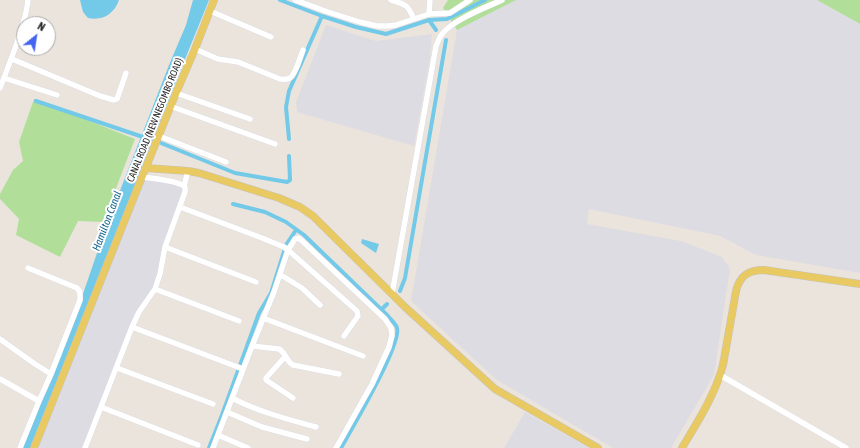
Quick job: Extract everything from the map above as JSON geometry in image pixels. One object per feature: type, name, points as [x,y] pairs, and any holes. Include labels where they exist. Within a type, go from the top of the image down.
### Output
[{"type":"main road","name":"CANAL ROAD (NEW NEGOMBO ROAD)","points":[[34,448],[170,106],[195,49],[214,0]]},
{"type":"main road","points":[[146,168],[199,173],[279,198],[300,207],[313,216],[392,294],[495,389],[598,448]]},
{"type":"main road","points":[[682,448],[714,392],[723,365],[738,283],[745,274],[756,270],[764,270],[860,284]]},
{"type":"street","points":[[0,88],[12,59],[27,12],[28,0]]},
{"type":"street","points":[[295,0],[328,12],[377,26],[392,25],[429,14],[450,13],[470,0]]},
{"type":"street","points":[[391,0],[408,7],[414,19]]},
{"type":"street","points":[[429,14],[430,0]]},
{"type":"street","points":[[392,294],[436,46],[440,36],[447,28],[502,0]]},
{"type":"street","points":[[210,11],[271,37]]},
{"type":"street","points":[[195,49],[218,59],[238,62],[286,80],[294,73],[303,50]]},
{"type":"street","points":[[12,59],[76,87],[114,100],[117,99],[126,73]]},
{"type":"street","points":[[4,78],[57,95]]},
{"type":"street","points":[[176,93],[250,119]]},
{"type":"street","points":[[170,106],[275,144]]},
{"type":"street","points":[[157,140],[226,162]]},
{"type":"street","points":[[85,448],[132,327],[139,312],[155,289],[160,274],[165,247],[186,189],[184,186],[188,171]]},
{"type":"street","points":[[142,177],[175,182],[184,186]]},
{"type":"street","points":[[180,207],[286,249],[357,311],[358,316],[344,336]]},
{"type":"street","points":[[213,448],[232,398],[240,368],[252,346],[281,275],[286,249],[295,239],[299,238],[385,319],[391,328],[392,335],[389,347],[372,384],[336,448]]},
{"type":"street","points":[[165,247],[256,282]]},
{"type":"street","points":[[20,448],[80,300],[80,292],[77,288],[28,268]]},
{"type":"street","points":[[382,284],[390,281],[395,274]]},
{"type":"street","points":[[281,275],[302,288],[320,305]]},
{"type":"street","points":[[155,289],[239,321]]},
{"type":"street","points":[[263,318],[363,356]]},
{"type":"street","points":[[132,327],[240,368]]},
{"type":"street","points":[[0,340],[51,374]]},
{"type":"street","points":[[252,346],[279,349],[293,365],[340,374]]},
{"type":"street","points":[[286,358],[283,359],[266,378],[266,380],[293,398]]},
{"type":"street","points":[[117,368],[213,404]]},
{"type":"street","points":[[720,375],[846,448]]},
{"type":"street","points":[[0,379],[39,401]]},
{"type":"street","points":[[232,398],[250,407],[316,427]]},
{"type":"street","points":[[101,407],[198,446]]},
{"type":"street","points":[[227,412],[262,427],[307,439]]},
{"type":"street","points":[[218,435],[248,448]]},
{"type":"shaded area","points":[[516,0],[817,0],[860,24],[860,273],[756,255],[720,236],[589,209],[587,224],[681,241],[722,257],[730,269],[714,375],[671,448],[613,448],[497,380],[411,301],[457,30]]},
{"type":"shaded area","points":[[326,25],[376,41],[432,34],[430,58],[414,146],[297,112],[296,102]]},
{"type":"shaded area","points":[[142,178],[180,185],[185,189],[157,281],[138,312],[84,448],[35,448]]},
{"type":"shaded area","points":[[525,412],[589,448],[504,448]]},
{"type":"green space","points":[[448,0],[516,0],[457,30],[443,8]]},
{"type":"green space","points":[[817,0],[860,0],[860,24]]},
{"type":"green space","points":[[34,99],[135,139],[103,222],[78,221],[60,257],[16,235],[19,219],[0,199],[0,194],[13,170],[23,161],[19,142]]},
{"type":"water","points":[[80,0],[119,0],[111,13],[103,17],[93,19],[88,18],[83,12]]},
{"type":"water","points":[[193,0],[209,0],[30,448],[22,448],[75,317],[107,224],[186,25]]},
{"type":"water","points":[[362,239],[379,244],[376,253],[361,243]]},
{"type":"waterway","points":[[280,0],[356,27],[386,34],[429,20],[447,19],[485,0]]},
{"type":"waterway","points":[[289,139],[286,107],[289,91],[322,16]]},
{"type":"waterway","points":[[429,20],[436,30]]},
{"type":"waterway","points":[[400,291],[405,278],[446,40]]},
{"type":"waterway","points":[[36,101],[146,138]]},
{"type":"waterway","points":[[156,141],[235,173],[287,182],[290,180],[289,156]]},
{"type":"waterway","points":[[233,204],[265,212],[286,222],[304,235],[388,316],[397,328],[392,351],[341,448]]},
{"type":"waterway","points":[[209,448],[259,313],[271,293],[286,245],[296,230]]},
{"type":"waterway","points":[[381,310],[387,304]]},
{"type":"water label","name":"Hamilton Canal","points":[[107,221]]}]
